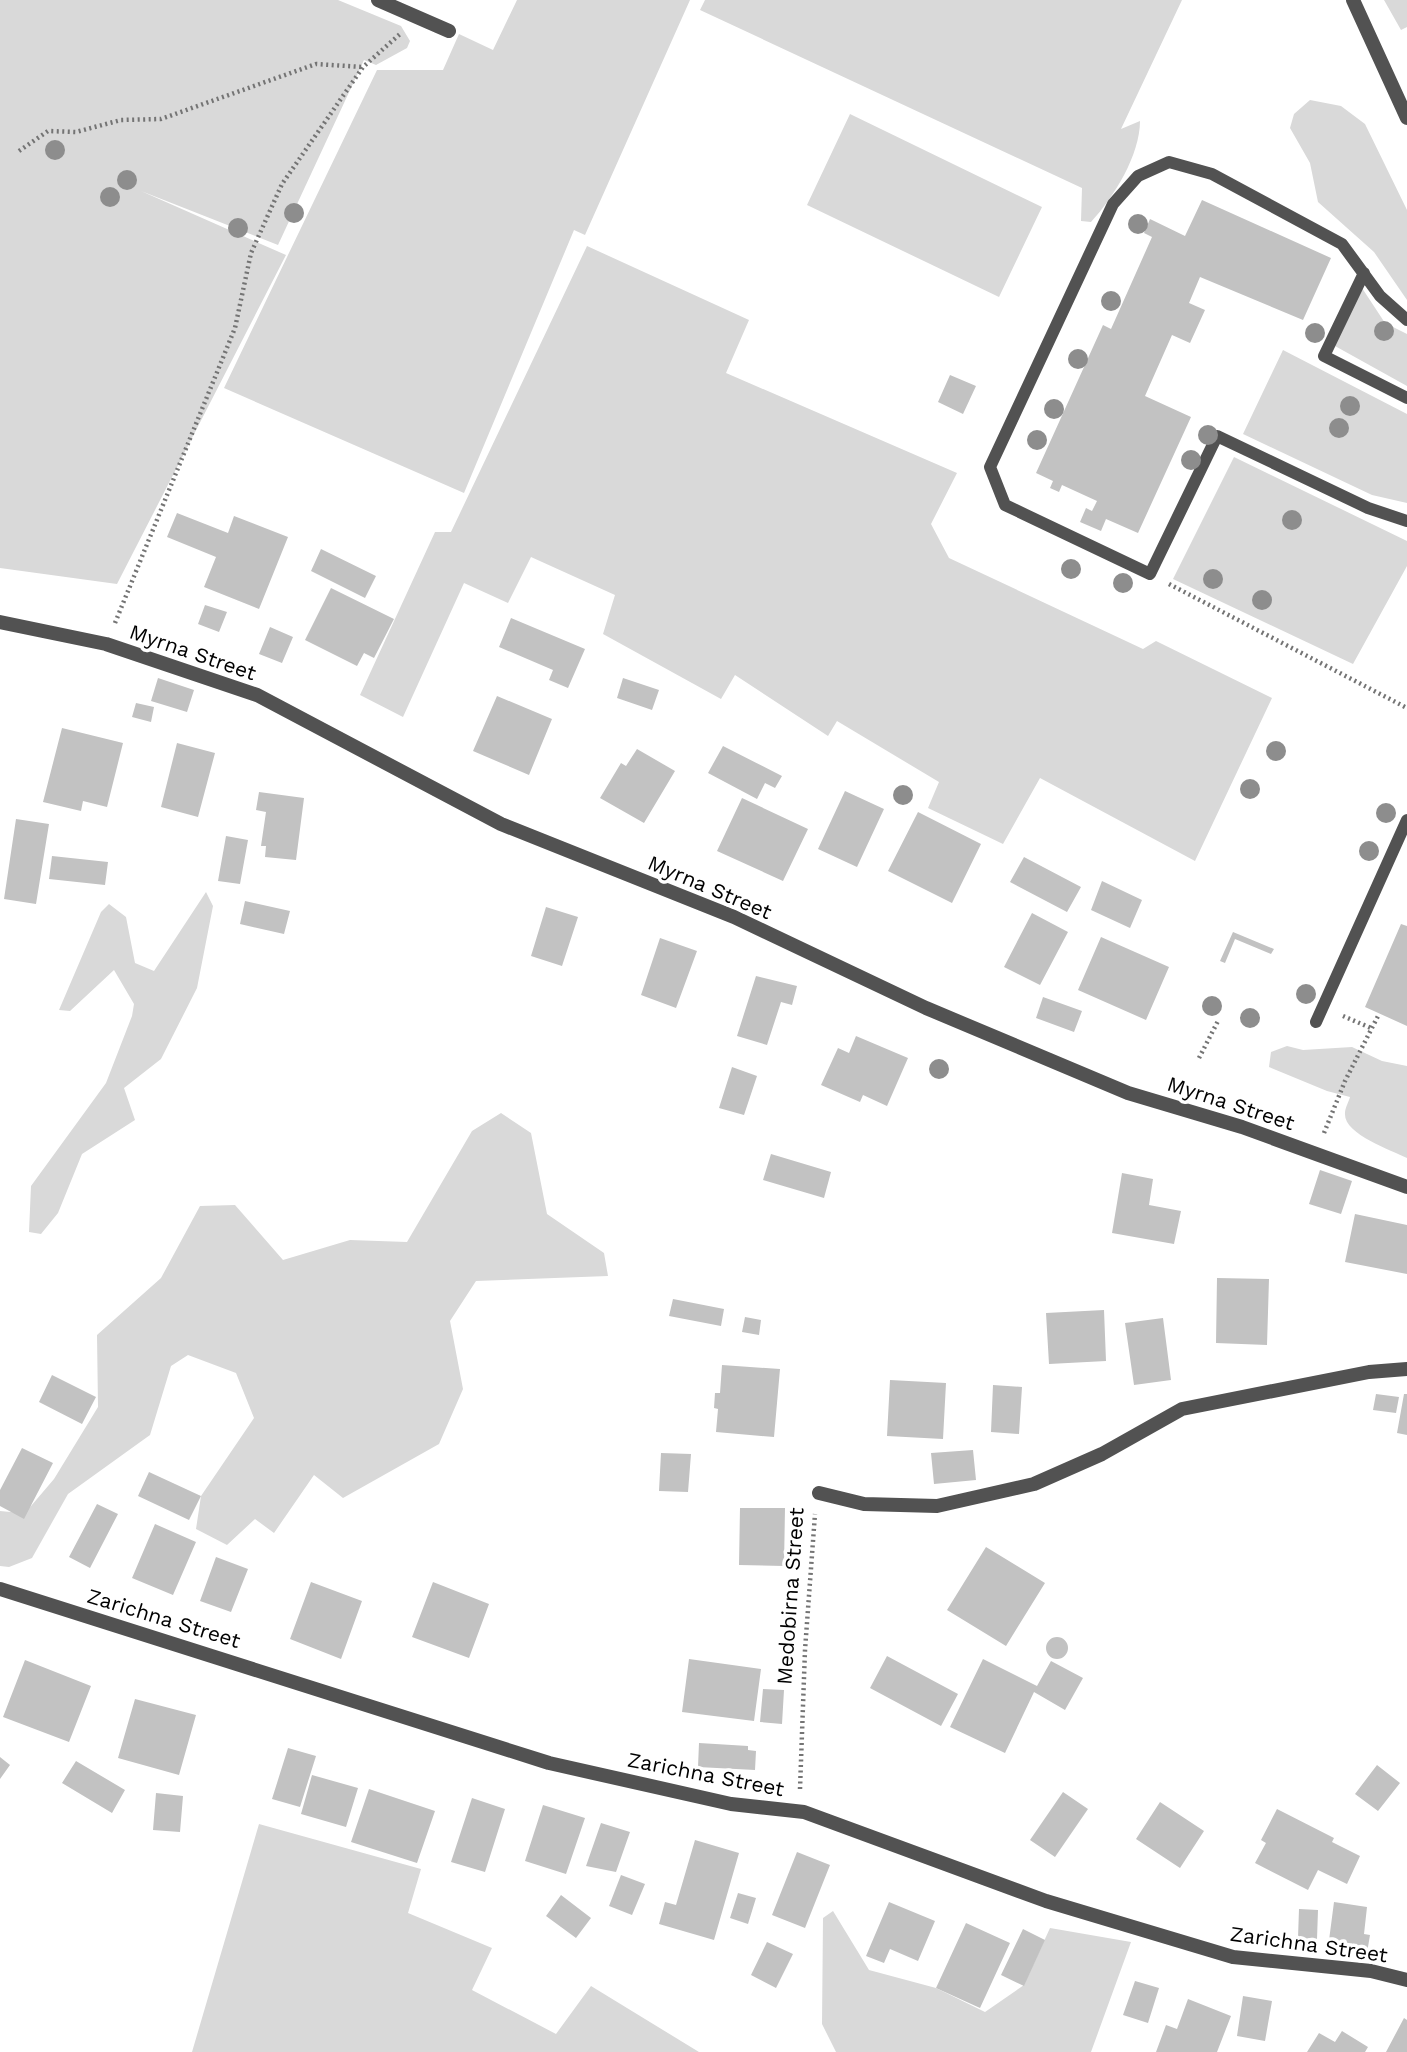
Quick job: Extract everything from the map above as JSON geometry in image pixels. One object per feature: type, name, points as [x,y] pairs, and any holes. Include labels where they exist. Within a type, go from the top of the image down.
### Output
[{"type":"street","points":[[378,0],[449,31]]},
{"type":"street","points":[[1353,0],[1407,118]]},
{"type":"street","name":"Myrna Street","points":[[0,622],[106,644],[257,695],[501,824],[734,918],[964,1024],[1128,1093],[1316,1153],[1407,1187]]},
{"type":"street","name":"Medobirna Street","points":[[819,1493],[864,1504],[937,1506],[1034,1484],[1102,1454],[1182,1409],[1369,1372],[1407,1369]]},
{"type":"street","name":"Zarichna Street","points":[[0,1589],[549,1763],[731,1804],[804,1812],[1046,1901],[1233,1957],[1371,1971],[1407,1980]]},
{"type":"lane","points":[[1407,320],[1380,296],[1342,244],[1212,174],[1169,162],[1138,176],[1113,204],[990,467],[1005,505],[1150,574],[1217,436],[1368,508],[1407,521]]},
{"type":"lane","points":[[1364,273],[1324,356],[1407,398]]},
{"type":"lane","points":[[1316,1022],[1407,820]]},
{"type":"path","points":[[106,644],[235,328],[251,253],[282,184],[363,67],[418,18]]},
{"type":"path","points":[[19,151],[48,131],[76,132],[121,120],[161,119],[316,64],[363,67]]},
{"type":"path","points":[[1150,574],[1407,708]]},
{"type":"path","points":[[1316,1153],[1345,1081],[1379,1014]]},
{"type":"path","points":[[1199,1058],[1219,1019]]},
{"type":"path","name":"Medobirna Street","points":[[804,1812],[800,1794],[805,1650],[819,1493]]},
{"type":"shaded area","points":[[0,0],[338,0],[401,26],[410,41],[407,48],[376,65],[364,60],[278,245],[141,191],[286,255],[117,584],[0,568]]},
{"type":"shaded area","points":[[517,0],[690,0],[585,235],[574,230],[464,493],[224,388],[377,70],[443,70],[459,34],[493,50]]},
{"type":"shaded area","points":[[705,0],[1182,0],[1121,129],[1140,121],[1131,161],[1117,188],[1091,222],[1081,221],[1082,188],[700,10]]},
{"type":"shaded area","points":[[1384,0],[1407,0],[1407,27],[1401,30]]},
{"type":"shaded area","points":[[1310,100],[1341,106],[1365,124],[1407,210],[1407,300],[1374,252],[1318,202],[1310,163],[1290,128],[1294,114]]},
{"type":"shaded area","points":[[850,114],[1042,207],[999,297],[807,205]]},
{"type":"shaded area","points":[[587,246],[749,320],[726,373],[957,473],[931,524],[949,558],[1143,649],[1156,641],[1272,698],[1195,861],[1040,778],[1003,844],[928,808],[939,782],[837,721],[828,736],[735,675],[721,699],[603,634],[615,595],[531,557],[508,603],[464,583],[403,717],[360,695],[435,532],[451,532]]},
{"type":"shaded area","points":[[1362,288],[1385,323],[1407,334],[1407,386],[1335,346]]},
{"type":"shaded area","points":[[1283,350],[1407,414],[1407,503],[1372,495],[1243,434]]},
{"type":"shaded area","points":[[1234,457],[1407,541],[1407,566],[1353,664],[1173,579]]},
{"type":"shaded area","points":[[206,892],[213,906],[197,988],[161,1059],[124,1088],[135,1120],[82,1154],[58,1213],[41,1234],[29,1232],[31,1186],[106,1083],[132,1016],[134,1004],[114,970],[70,1011],[59,1010],[101,912],[109,904],[126,917],[135,963],[154,971]]},
{"type":"shaded area","points":[[1287,1046],[1303,1050],[1352,1047],[1382,1061],[1407,1066],[1407,1158],[1369,1140],[1352,1128],[1346,1121],[1345,1113],[1350,1097],[1327,1091],[1269,1067],[1271,1052]]},
{"type":"shaded area","points":[[501,1113],[531,1133],[547,1214],[604,1253],[608,1276],[476,1281],[450,1321],[463,1389],[439,1444],[343,1498],[314,1475],[274,1533],[255,1519],[227,1545],[196,1529],[201,1496],[254,1418],[236,1373],[188,1355],[171,1366],[150,1435],[68,1494],[32,1558],[9,1567],[0,1566],[0,1511],[21,1513],[31,1506],[54,1479],[98,1407],[97,1335],[161,1278],[200,1206],[235,1205],[283,1260],[350,1240],[407,1242],[472,1131]]},
{"type":"shaded area","points":[[259,1824],[421,1869],[408,1913],[492,1948],[472,1990],[556,2034],[591,1986],[699,2052],[192,2052]]},
{"type":"shaded area","points":[[833,1911],[869,1970],[936,1988],[985,2012],[1024,1985],[1050,1928],[1131,1942],[1091,2052],[836,2052],[822,2024],[823,1918]]},
{"type":"building","points":[[1202,200],[1331,258],[1303,320],[1200,277],[1189,303],[1205,310],[1190,343],[1172,335],[1145,396],[1191,417],[1138,533],[1106,519],[1101,531],[1080,522],[1086,508],[1092,511],[1097,501],[1062,485],[1059,492],[1050,488],[1053,481],[1036,473],[1103,325],[1111,329],[1152,237],[1144,233],[1150,219],[1185,236]]},
{"type":"building","points":[[950,375],[976,386],[963,414],[938,402]]},
{"type":"building","points":[[177,513],[228,533],[234,516],[288,537],[259,609],[204,587],[216,557],[167,537]]},
{"type":"building","points":[[321,549],[376,576],[365,598],[311,571]]},
{"type":"building","points":[[331,588],[394,619],[374,658],[364,653],[357,666],[305,640]]},
{"type":"building","points":[[205,605],[227,612],[219,632],[198,624]]},
{"type":"building","points":[[511,618],[585,649],[568,688],[549,680],[553,670],[499,647]]},
{"type":"building","points":[[270,627],[293,637],[282,663],[259,654]]},
{"type":"building","points":[[158,678],[194,690],[187,712],[151,701]]},
{"type":"building","points":[[623,678],[659,690],[652,710],[617,698]]},
{"type":"building","points":[[497,696],[552,719],[529,775],[473,751]]},
{"type":"building","points":[[136,703],[154,707],[151,722],[132,717]]},
{"type":"building","points":[[62,728],[123,743],[107,807],[83,801],[81,811],[43,802]]},
{"type":"building","points":[[177,743],[215,753],[198,817],[161,807]]},
{"type":"building","points":[[723,746],[782,776],[775,788],[765,783],[757,799],[708,773]]},
{"type":"building","points":[[637,749],[675,771],[644,823],[600,798],[621,763],[626,766]]},
{"type":"building","points":[[845,791],[884,809],[857,867],[818,849]]},
{"type":"building","points":[[259,792],[304,798],[296,860],[265,857],[266,846],[261,846],[266,812],[256,810]]},
{"type":"building","points":[[742,798],[808,829],[783,881],[717,851]]},
{"type":"building","points":[[918,812],[981,844],[952,903],[888,871]]},
{"type":"building","points":[[16,819],[49,824],[36,904],[4,899]]},
{"type":"building","points":[[226,836],[248,840],[240,884],[218,881]]},
{"type":"building","points":[[52,856],[108,862],[105,885],[49,879]]},
{"type":"building","points":[[1024,857],[1081,887],[1067,912],[1010,882]]},
{"type":"building","points":[[1102,881],[1142,900],[1130,928],[1091,910]]},
{"type":"building","points":[[245,901],[290,911],[284,934],[240,924]]},
{"type":"building","points":[[546,907],[578,917],[562,966],[531,956]]},
{"type":"building","points":[[1032,913],[1068,932],[1040,985],[1004,967]]},
{"type":"building","points":[[1401,924],[1407,926],[1407,1026],[1365,1007]]},
{"type":"building","points":[[1233,932],[1274,949],[1271,954],[1235,939],[1225,963],[1220,961]]},
{"type":"building","points":[[1101,937],[1169,967],[1146,1020],[1078,990]]},
{"type":"building","points":[[660,938],[697,951],[676,1008],[641,995]]},
{"type":"building","points":[[756,976],[797,986],[792,1005],[781,1002],[767,1045],[737,1036]]},
{"type":"building","points":[[1043,997],[1082,1011],[1074,1032],[1036,1018]]},
{"type":"building","points":[[856,1036],[908,1058],[887,1106],[863,1095],[860,1102],[821,1085],[838,1048],[849,1053]]},
{"type":"building","points":[[732,1067],[757,1076],[744,1115],[719,1108]]},
{"type":"building","points":[[771,1154],[831,1172],[824,1198],[763,1180]]},
{"type":"building","points":[[1320,1170],[1352,1181],[1341,1214],[1309,1204]]},
{"type":"building","points":[[1122,1173],[1153,1179],[1149,1205],[1181,1211],[1174,1244],[1112,1233]]},
{"type":"building","points":[[1355,1214],[1407,1225],[1407,1274],[1345,1262]]},
{"type":"building","points":[[1217,1278],[1269,1279],[1267,1345],[1216,1343]]},
{"type":"building","points":[[673,1299],[724,1309],[721,1326],[669,1316]]},
{"type":"building","points":[[1104,1310],[1106,1361],[1049,1364],[1046,1313]]},
{"type":"building","points":[[745,1317],[761,1320],[759,1335],[742,1332]]},
{"type":"building","points":[[1163,1318],[1171,1380],[1134,1385],[1125,1323]]},
{"type":"building","points":[[722,1365],[780,1369],[774,1437],[716,1432],[718,1409],[714,1408],[715,1393],[720,1393]]},
{"type":"building","points":[[52,1375],[96,1397],[82,1424],[39,1402]]},
{"type":"building","points":[[890,1380],[946,1383],[943,1439],[887,1436]]},
{"type":"building","points":[[993,1385],[1022,1387],[1019,1434],[991,1432]]},
{"type":"building","points":[[1376,1394],[1399,1397],[1396,1413],[1373,1410]]},
{"type":"building","points":[[1404,1394],[1407,1394],[1407,1435],[1397,1433]]},
{"type":"building","points":[[22,1448],[53,1463],[24,1519],[0,1506],[0,1490]]},
{"type":"building","points":[[973,1450],[976,1480],[934,1484],[931,1453]]},
{"type":"building","points":[[661,1453],[691,1454],[688,1492],[659,1491]]},
{"type":"building","points":[[149,1472],[201,1496],[189,1520],[138,1496]]},
{"type":"building","points":[[97,1504],[118,1514],[90,1568],[69,1557]]},
{"type":"building","points":[[740,1508],[785,1508],[784,1566],[739,1565]]},
{"type":"building","points":[[155,1524],[196,1542],[173,1595],[132,1578]]},
{"type":"building","points":[[986,1547],[1045,1583],[1006,1646],[947,1610]]},
{"type":"building","points":[[216,1557],[248,1569],[231,1612],[200,1601]]},
{"type":"building","points":[[311,1582],[362,1601],[341,1659],[290,1639]]},
{"type":"building","points":[[433,1582],[489,1604],[469,1658],[412,1637]]},
{"type":"building","points":[[1057,1637],[1067,1644],[1068,1648],[1061,1658],[1057,1659],[1047,1652],[1046,1648],[1053,1638]]},
{"type":"building","points":[[887,1656],[958,1694],[941,1726],[870,1688]]},
{"type":"building","points":[[689,1659],[761,1669],[754,1721],[682,1712]]},
{"type":"building","points":[[983,1659],[1037,1686],[1051,1661],[1083,1678],[1065,1710],[1034,1692],[1005,1753],[950,1727]]},
{"type":"building","points":[[25,1660],[91,1686],[69,1742],[3,1717]]},
{"type":"building","points":[[763,1689],[784,1690],[782,1724],[760,1722]]},
{"type":"building","points":[[135,1699],[196,1715],[179,1775],[118,1758]]},
{"type":"building","points":[[699,1743],[748,1746],[748,1750],[756,1751],[755,1770],[698,1767]]},
{"type":"building","points":[[288,1748],[316,1756],[300,1807],[272,1799]]},
{"type":"building","points":[[0,1757],[10,1765],[0,1779]]},
{"type":"building","points":[[76,1761],[125,1790],[112,1813],[62,1783]]},
{"type":"building","points":[[1377,1765],[1400,1783],[1378,1811],[1355,1794]]},
{"type":"building","points":[[312,1775],[358,1788],[346,1827],[301,1814]]},
{"type":"building","points":[[369,1789],[435,1811],[417,1863],[351,1842]]},
{"type":"building","points":[[1063,1792],[1088,1809],[1055,1857],[1030,1840]]},
{"type":"building","points":[[156,1793],[183,1796],[180,1832],[153,1830]]},
{"type":"building","points":[[472,1798],[505,1809],[485,1872],[451,1862]]},
{"type":"building","points":[[1160,1802],[1204,1831],[1180,1868],[1136,1839]]},
{"type":"building","points":[[543,1805],[585,1818],[566,1874],[525,1861]]},
{"type":"building","points":[[1277,1809],[1334,1838],[1332,1842],[1360,1856],[1347,1884],[1318,1870],[1308,1890],[1255,1863],[1266,1843],[1261,1840]]},
{"type":"building","points":[[601,1823],[630,1832],[616,1872],[586,1866]]},
{"type":"building","points":[[695,1840],[739,1853],[714,1940],[659,1924],[665,1902],[676,1905]]},
{"type":"building","points":[[797,1852],[830,1865],[805,1928],[772,1915]]},
{"type":"building","points":[[621,1875],[645,1884],[632,1915],[609,1906]]},
{"type":"building","points":[[738,1893],[756,1898],[748,1924],[730,1918]]},
{"type":"building","points":[[561,1895],[591,1918],[576,1938],[546,1916]]},
{"type":"building","points":[[889,1902],[935,1921],[918,1961],[890,1949],[884,1963],[866,1956]]},
{"type":"building","points":[[1334,1902],[1367,1907],[1364,1934],[1370,1935],[1367,1953],[1328,1948]]},
{"type":"building","points":[[1299,1909],[1318,1910],[1317,1939],[1298,1938]]},
{"type":"building","points":[[966,1923],[1010,1943],[980,2008],[936,1988]]},
{"type":"building","points":[[1023,1929],[1045,1940],[1024,1986],[1001,1975]]},
{"type":"building","points":[[767,1942],[793,1954],[776,1988],[751,1975]]},
{"type":"building","points":[[1135,1981],[1159,1988],[1148,2023],[1123,2015]]},
{"type":"building","points":[[1243,1996],[1272,2001],[1265,2041],[1237,2036]]},
{"type":"building","points":[[1188,1999],[1231,2016],[1217,2052],[1156,2052],[1166,2025],[1177,2029]]},
{"type":"building","points":[[1404,2018],[1407,2020],[1407,2052],[1386,2052]]},
{"type":"building","points":[[1342,2031],[1368,2047],[1365,2052],[1307,2052],[1319,2033],[1335,2042]]}]
